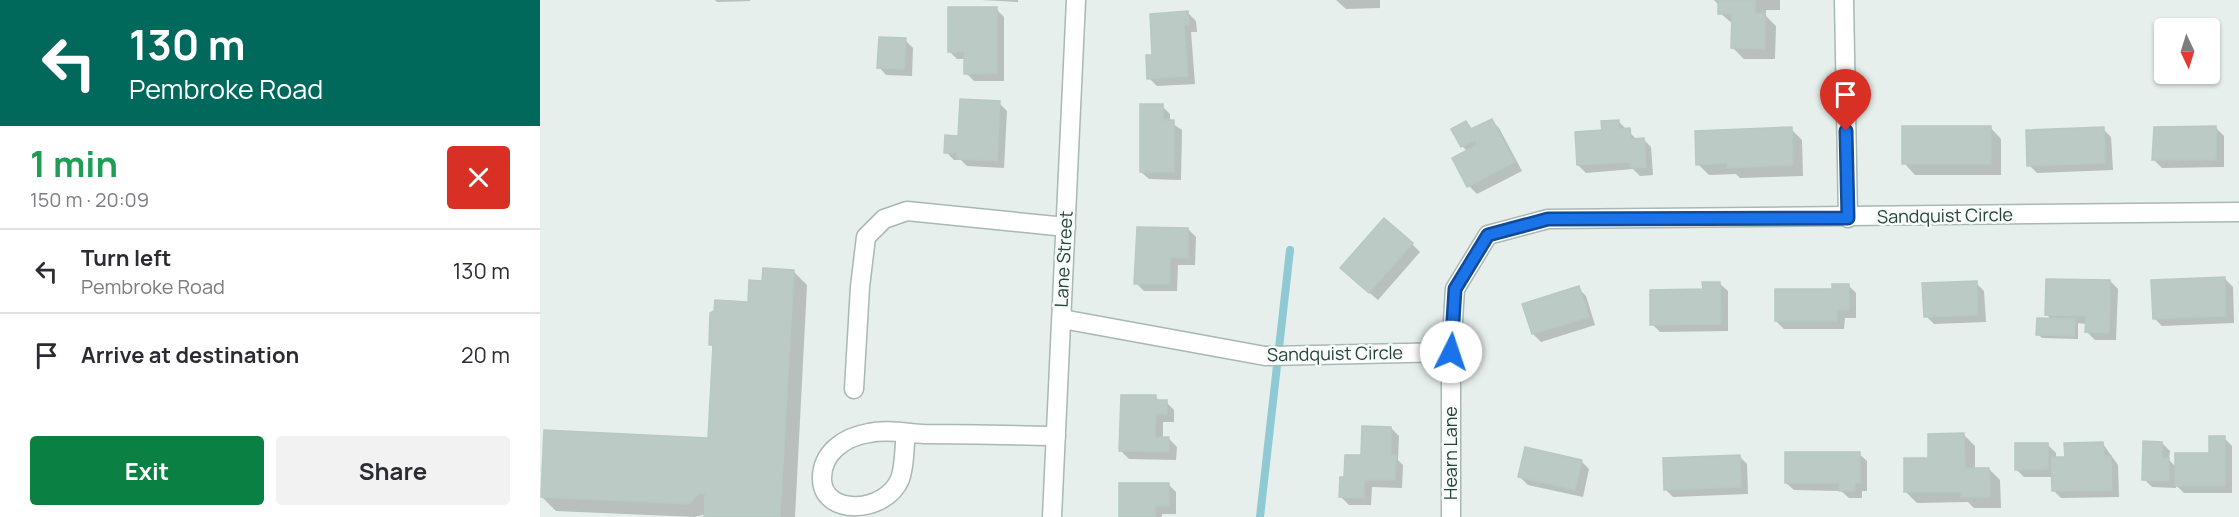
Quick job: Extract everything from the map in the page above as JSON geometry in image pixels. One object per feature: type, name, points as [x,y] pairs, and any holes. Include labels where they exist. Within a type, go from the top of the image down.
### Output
[{"type":"street","name":"Lane Street","points":[[1052,517],[1076,0]]},
{"type":"street","points":[[1844,0],[1848,218]]},
{"type":"street","points":[[854,389],[860,287],[866,237],[884,219],[907,211],[1066,227]]},
{"type":"street","name":"Sandquist Circle","points":[[1062,319],[1265,356],[1451,352],[1455,289],[1488,235],[1548,219],[1848,218],[2239,212]]},
{"type":"street","name":"Hearn Lane","points":[[1451,352],[1451,517]]},
{"type":"street","points":[[906,433],[900,478],[888,496],[869,509],[851,513],[838,508],[827,497],[822,481],[826,457],[839,445],[869,432],[1056,436]]},
{"type":"building","points":[[1718,0],[1755,0],[1755,13],[1765,13],[1765,49],[1731,48],[1732,14],[1718,14]]},
{"type":"building","points":[[948,7],[997,7],[997,73],[964,74],[964,52],[948,52]]},
{"type":"building","points":[[1188,11],[1189,24],[1184,25],[1188,76],[1147,79],[1146,55],[1152,55],[1150,14]]},
{"type":"building","points":[[879,37],[906,38],[904,69],[877,68]]},
{"type":"building","points":[[960,99],[1000,101],[997,161],[957,159],[957,153],[944,153],[945,135],[958,136]]},
{"type":"building","points":[[1140,104],[1163,104],[1163,120],[1174,120],[1174,172],[1140,172]]},
{"type":"building","points":[[1492,119],[1515,162],[1467,187],[1452,158],[1477,145],[1475,140],[1461,147],[1451,129],[1466,121],[1471,129]]},
{"type":"building","points":[[1619,120],[1619,129],[1630,128],[1631,139],[1644,138],[1646,167],[1630,168],[1630,162],[1577,165],[1575,132],[1602,130],[1601,121]]},
{"type":"building","points":[[1902,126],[1991,126],[1991,164],[1902,164]]},
{"type":"building","points":[[2216,126],[2216,160],[2152,160],[2154,127]]},
{"type":"building","points":[[1792,127],[1793,165],[1727,168],[1727,163],[1696,165],[1695,131]]},
{"type":"building","points":[[2104,127],[2105,163],[2027,166],[2026,130]]},
{"type":"building","points":[[1384,218],[1413,243],[1369,293],[1340,268]]},
{"type":"building","points":[[1137,227],[1188,228],[1188,258],[1170,257],[1170,284],[1134,284]]},
{"type":"building","points":[[763,268],[794,270],[780,517],[704,517],[705,494],[699,493],[689,504],[541,497],[544,430],[708,438],[713,345],[709,345],[710,313],[714,311],[715,300],[748,302],[749,280],[762,281]]},
{"type":"building","points":[[2225,277],[2226,316],[2153,319],[2151,280]]},
{"type":"building","points":[[2046,279],[2110,280],[2109,333],[2085,332],[2086,316],[2045,315]]},
{"type":"building","points":[[1977,281],[1978,315],[1924,317],[1922,283]]},
{"type":"building","points":[[1702,282],[1720,282],[1721,324],[1650,325],[1650,290],[1703,289]]},
{"type":"building","points":[[1832,284],[1849,284],[1849,310],[1837,310],[1837,321],[1775,321],[1775,289],[1832,289]]},
{"type":"building","points":[[1579,286],[1589,317],[1532,334],[1522,304]]},
{"type":"building","points":[[2037,318],[2075,319],[2074,336],[2036,335]]},
{"type":"building","points":[[1121,395],[1156,395],[1156,400],[1167,400],[1167,414],[1156,414],[1155,437],[1169,437],[1169,452],[1119,451]]},
{"type":"building","points":[[1362,426],[1391,427],[1391,455],[1396,455],[1395,480],[1364,480],[1364,498],[1339,497],[1340,477],[1344,477],[1345,455],[1361,455]]},
{"type":"building","points":[[1964,433],[1965,468],[1989,468],[1990,497],[1961,497],[1961,492],[1904,492],[1904,458],[1928,458],[1928,434]]},
{"type":"building","points":[[2209,436],[2225,436],[2225,486],[2175,486],[2175,453],[2209,453]]},
{"type":"building","points":[[2143,441],[2162,442],[2162,458],[2169,458],[2169,481],[2142,480]]},
{"type":"building","points":[[2103,442],[2104,456],[2111,456],[2112,490],[2052,491],[2051,457],[2065,457],[2064,443]]},
{"type":"building","points":[[2015,443],[2048,443],[2048,469],[2015,470]]},
{"type":"building","points":[[1525,447],[1582,460],[1575,490],[1518,477]]},
{"type":"building","points":[[1785,452],[1860,452],[1860,483],[1855,483],[1855,491],[1839,491],[1839,483],[1785,483]]},
{"type":"building","points":[[1740,455],[1741,487],[1664,490],[1663,458]]},
{"type":"building","points":[[1119,483],[1169,483],[1169,506],[1155,506],[1155,517],[1119,517]]},
{"type":"waterway","points":[[1260,517],[1290,250]]},
{"type":"route","points":[[1451,352],[1455,289],[1488,235],[1548,219],[1848,218],[1846,131]]}]
